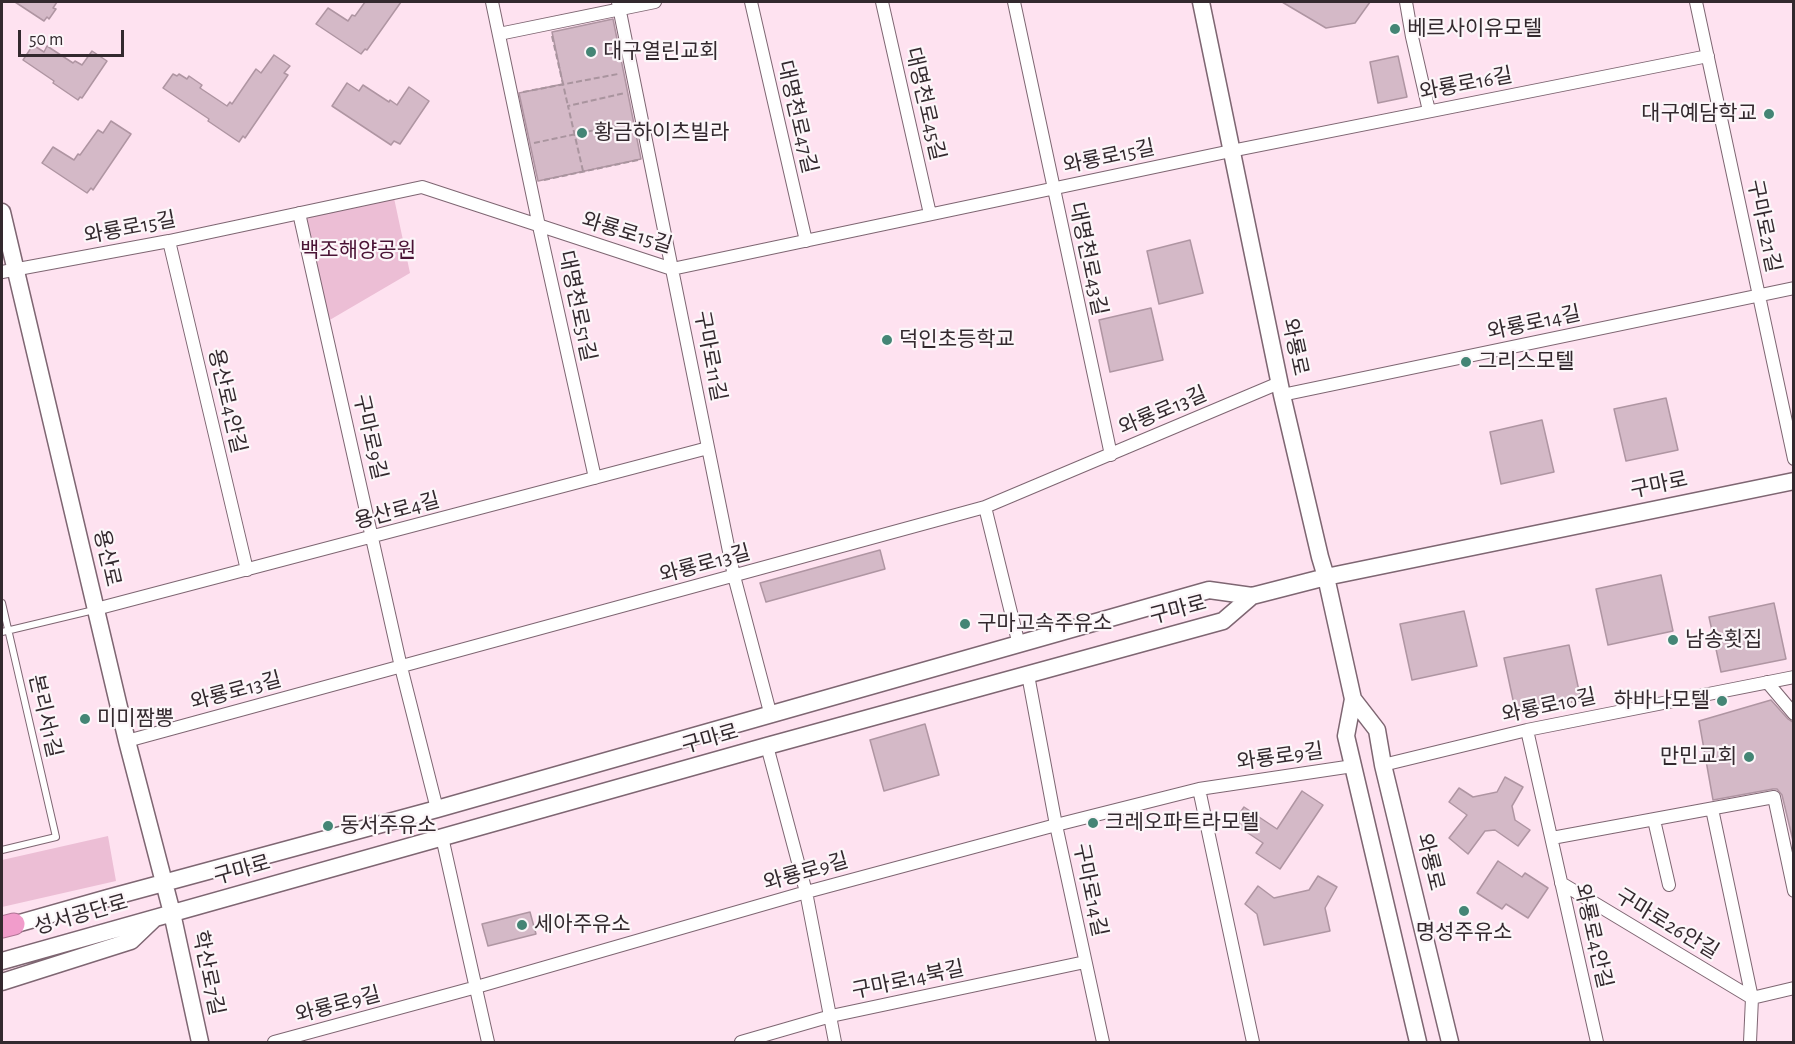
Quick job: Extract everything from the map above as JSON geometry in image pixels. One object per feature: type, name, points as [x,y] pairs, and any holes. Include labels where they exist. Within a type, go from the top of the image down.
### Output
[{"type":"main road","name":"와룡로","points":[[1201,2],[1281,389],[1353,699],[1346,735],[1418,1042]]},
{"type":"main road","name":"용산로","points":[[2,212],[8,271],[165,883],[165,915]]},
{"type":"main road","name":"구마로","points":[[165,883],[771,716],[1209,591],[1252,596],[1326,577],[1794,481]]},
{"type":"main road","name":"구마로","points":[[165,915],[1223,621],[1252,596]]},
{"type":"main road","name":"와룡로","points":[[1353,699],[1377,730],[1383,765],[1450,1042]]},
{"type":"main road","name":"성서공단로","points":[[6,927],[165,883]]},
{"type":"main road","name":"성서공단로","points":[[2,961],[165,915]]},
{"type":"main road","points":[[2,982],[131,941],[165,915]]},
{"type":"main road","name":"학산로7길","points":[[165,915],[200,1042]]},
{"type":"street","name":"대명천로51길","points":[[492,2],[595,478]]},
{"type":"street","points":[[499,34],[619,5],[654,2]]},
{"type":"street","name":"대명천로47길","points":[[751,2],[806,241]]},
{"type":"street","name":"대명천로45길","points":[[882,2],[930,214]]},
{"type":"street","name":"대명천로43길","points":[[1014,2],[1111,454]]},
{"type":"street","points":[[1406,2],[1429,111]]},
{"type":"street","name":"구마로21길","points":[[1696,2],[1794,459]]},
{"type":"street","name":"구마로11길","points":[[619,5],[734,576],[771,716]]},
{"type":"street","name":"와룡로16길","points":[[1231,151],[1708,56]]},
{"type":"street","name":"와룡로15길","points":[[8,271],[169,241],[422,187],[672,269],[1231,151]]},
{"type":"street","name":"구마로9길","points":[[299,213],[401,667],[437,809]]},
{"type":"street","name":"용산로4안길","points":[[169,241],[247,570]]},
{"type":"street","name":"와룡로14길","points":[[1281,389],[1794,288]]},
{"type":"street","name":"와룡로13길","points":[[127,741],[985,507],[1111,454],[1281,389]]},
{"type":"street","name":"용산로4길","points":[[96,609],[708,448]]},
{"type":"street","points":[[985,507],[1019,645]]},
{"type":"street","name":"구마로14길","points":[[1028,675],[1056,825],[1102,1042]]},
{"type":"street","name":"와룡로10길","points":[[1383,765],[1527,730],[1794,677]]},
{"type":"street","points":[[1767,682],[1794,714]]},
{"type":"street","name":"와룡로4안길","points":[[1527,730],[1597,1042]]},
{"type":"street","points":[[767,746],[806,892],[836,1042]]},
{"type":"street","name":"와룡로9길","points":[[274,1042],[476,987],[806,892],[1056,825],[1199,789],[1353,766]]},
{"type":"street","points":[[1199,789],[1253,1042]]},
{"type":"street","points":[[1552,838],[1774,797],[1794,891]]},
{"type":"street","name":"구마로26안길","points":[[1712,809],[1752,998]]},
{"type":"street","points":[[1654,820],[1669,885]]},
{"type":"street","points":[[442,837],[488,1042]]},
{"type":"street","name":"구마로26안길","points":[[1562,883],[1752,998]]},
{"type":"street","name":"구마로14북길","points":[[741,1042],[831,1016],[1086,962]]},
{"type":"street","points":[[1750,1042],[1752,998],[1794,988]]},
{"type":"lane","name":"본리서1길","points":[[2,603],[5,632],[56,837],[2,850]]},
{"type":"lane","points":[[5,632],[96,609]]},
{"type":"path","points":[[550,23],[583,171]]},
{"type":"path","points":[[512,94],[632,71]]},
{"type":"path","points":[[568,106],[636,90]]},
{"type":"path","points":[[523,146],[642,120]]},
{"type":"path","points":[[530,183],[650,157]]},
{"type":"green space","name":"백조해양공원","points":[[394,198],[410,273],[328,321],[304,216]]},
{"type":"green space","points":[[108,836],[116,881],[2,907],[2,860]]},
{"type":"building","points":[[15,2],[57,2],[53,8],[56,9],[49,19],[47,17],[44,21]]},
{"type":"building","points":[[365,2],[401,2],[367,50],[365,49],[361,54],[316,24],[328,8],[348,21],[352,15],[355,16]]},
{"type":"building","points":[[1282,2],[1370,2],[1355,23],[1326,28]]},
{"type":"building","name":"황금하이츠빌라","points":[[613,19],[641,159],[538,181],[519,93],[563,84],[552,32]]},
{"type":"building","points":[[33,45],[44,52],[47,46],[73,63],[75,61],[82,65],[92,51],[107,61],[82,98],[78,100],[23,60]]},
{"type":"building","points":[[274,55],[290,66],[284,73],[288,75],[245,138],[243,136],[239,142],[163,88],[173,74],[177,76],[179,74],[187,79],[189,76],[202,85],[200,88],[227,106],[230,102],[232,104],[256,69],[261,73]]},
{"type":"building","points":[[1398,56],[1407,97],[1378,103],[1370,62]]},
{"type":"building","points":[[347,83],[359,91],[363,85],[397,105],[409,87],[429,101],[400,144],[394,141],[391,145],[332,106]]},
{"type":"building","points":[[111,121],[131,134],[93,190],[91,188],[87,193],[42,163],[53,147],[74,160],[98,130],[103,133]]},
{"type":"building","points":[[1190,240],[1203,293],[1159,304],[1147,251]]},
{"type":"building","points":[[1151,308],[1163,360],[1110,372],[1099,320]]},
{"type":"building","points":[[1666,398],[1678,450],[1626,461],[1614,409]]},
{"type":"building","points":[[1542,420],[1554,472],[1501,484],[1490,432]]},
{"type":"building","points":[[880,550],[885,569],[766,602],[760,583]]},
{"type":"building","points":[[1661,575],[1673,631],[1608,645],[1596,589]]},
{"type":"building","points":[[1774,603],[1786,659],[1721,672],[1709,617]]},
{"type":"building","points":[[1464,611],[1477,666],[1412,680],[1400,624]]},
{"type":"building","points":[[1569,645],[1581,700],[1516,714],[1504,658]]},
{"type":"building","name":"만민교회","points":[[1771,700],[1794,723],[1794,845],[1782,795],[1777,789],[1713,800],[1699,721]]},
{"type":"building","points":[[925,724],[939,775],[884,791],[870,740]]},
{"type":"building","points":[[1505,777],[1523,787],[1512,806],[1515,820],[1530,830],[1518,846],[1495,830],[1485,831],[1468,854],[1449,838],[1467,815],[1449,802],[1459,788],[1473,797],[1497,792]]},
{"type":"building","points":[[1302,791],[1323,805],[1280,869],[1256,853],[1263,843],[1233,823],[1244,807],[1277,829]]},
{"type":"building","points":[[1498,861],[1522,877],[1525,873],[1548,888],[1528,918],[1506,904],[1502,909],[1477,893]]},
{"type":"building","points":[[1318,876],[1337,887],[1325,908],[1330,931],[1264,945],[1257,914],[1245,904],[1258,886],[1274,898],[1309,890]]},
{"type":"building","points":[[530,912],[536,934],[488,946],[482,924]]},
{"type":"place","name":"베르사이유모텔","points":[[1395,29]]},
{"type":"place","name":"대구열린교회","points":[[591,52]]},
{"type":"place","name":"대구예담학교","points":[[1769,114]]},
{"type":"place","name":"황금하이츠빌라","points":[[582,133]]},
{"type":"place","name":"덕인초등학교","points":[[887,340]]},
{"type":"place","name":"그리스모텔","points":[[1466,362]]},
{"type":"place","name":"구마고속주유소","points":[[965,624]]},
{"type":"place","name":"남송횟집","points":[[1673,640]]},
{"type":"place","name":"하바나모텔","points":[[1722,701]]},
{"type":"place","name":"미미짬뽕","points":[[85,719]]},
{"type":"place","name":"만민교회","points":[[1749,757]]},
{"type":"place","name":"크레오파트라모텔","points":[[1093,823]]},
{"type":"place","name":"동서주유소","points":[[328,826]]},
{"type":"place","name":"명성주유소","points":[[1464,911]]},
{"type":"place","name":"세아주유소","points":[[522,925]]}]
